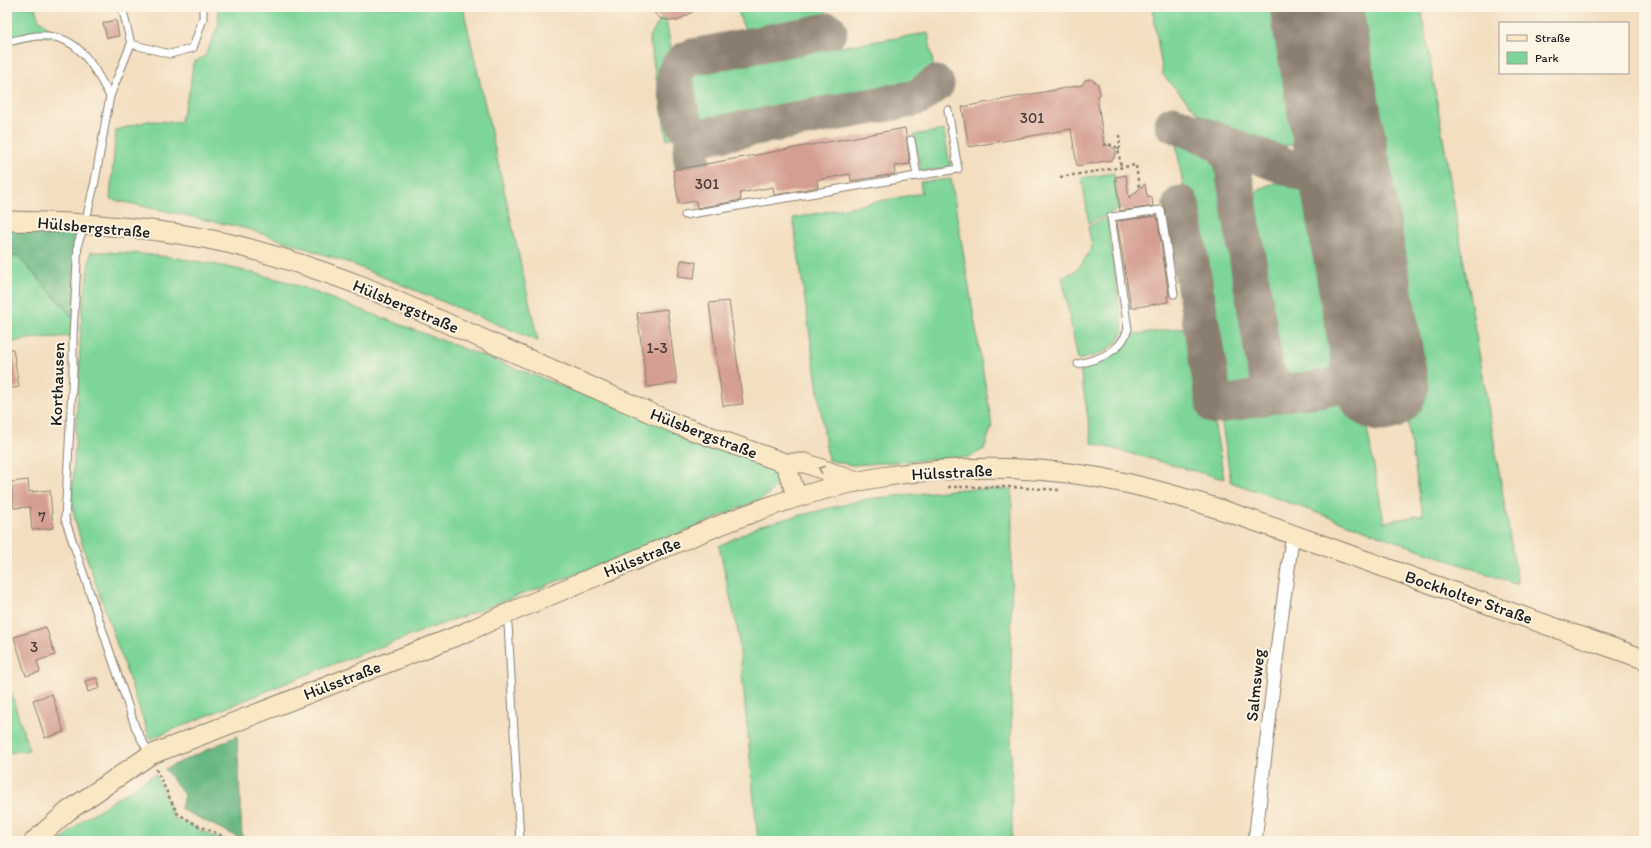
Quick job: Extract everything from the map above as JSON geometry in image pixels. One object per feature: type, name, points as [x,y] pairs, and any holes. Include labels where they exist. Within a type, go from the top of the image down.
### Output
[{"type":"street","name":"Hülsbergstraße","points":[[7,221],[85,224],[122,227],[180,235],[226,243],[318,269],[365,287],[678,425],[785,464],[805,463],[857,482]]},
{"type":"street","points":[[785,464],[797,497]]},
{"type":"street","name":"Hülsstraße","points":[[34,841],[68,811],[150,755],[462,634],[506,614],[746,514],[797,497],[857,482],[895,475],[948,470],[1009,469],[1071,473],[1129,483],[1191,500],[1294,535]]},
{"type":"street","name":"Bockholter Straße","points":[[1294,535],[1644,659]]},
{"type":"street","name":"Salmsweg","points":[[1255,841],[1279,635],[1291,546],[1294,535]]},
{"type":"lane","points":[[122,7],[131,44],[170,54],[193,48],[203,19],[203,7]]},
{"type":"lane","points":[[7,42],[37,36],[58,37],[71,43],[83,52],[110,96]]},
{"type":"lane","name":"Korthausen","points":[[131,44],[110,96],[95,181],[85,224],[78,243],[73,336],[74,370],[65,519],[136,729],[150,755]]},
{"type":"lane","points":[[685,215],[958,169],[948,110]]},
{"type":"lane","points":[[911,140],[917,176]]},
{"type":"lane","points":[[1078,364],[1109,354],[1119,346],[1128,329],[1111,217],[1161,210],[1174,294]]},
{"type":"lane","points":[[506,614],[508,623],[520,841]]},
{"type":"path","points":[[1119,134],[1120,147],[1118,150],[1121,167]]},
{"type":"path","points":[[1105,146],[1105,144],[1111,144],[1118,150]]},
{"type":"path","points":[[1060,177],[1136,165],[1139,188]]},
{"type":"path","points":[[945,487],[1009,487],[1062,490]]},
{"type":"path","points":[[150,755],[177,813],[197,825],[235,841]]},
{"type":"green space","points":[[7,7],[35,7],[38,18],[58,37],[37,36],[7,44]]},
{"type":"green space","points":[[218,7],[463,7],[538,341],[349,263],[248,229],[110,199],[116,130],[148,121],[180,122],[190,89],[193,63],[205,56],[219,24]]},
{"type":"green space","points":[[737,7],[825,7],[828,23],[756,37],[751,35],[745,29]]},
{"type":"green space","points":[[1152,7],[1296,7],[1314,114],[1311,128],[1303,139],[1291,145],[1278,146],[1204,117],[1197,112],[1163,75]]},
{"type":"green space","points":[[1338,7],[1421,7],[1518,585],[1231,482],[1221,418],[1223,413],[1360,389],[1384,522],[1423,515]]},
{"type":"green space","points":[[661,19],[666,20],[673,60],[669,65],[668,82],[677,128],[675,136],[667,140],[649,37]]},
{"type":"green space","points":[[928,33],[934,70],[911,87],[706,123],[699,121],[694,117],[686,98],[684,77],[691,67],[696,64],[831,39],[834,45],[840,47]]},
{"type":"green space","points":[[944,130],[950,167],[921,172],[914,135]]},
{"type":"green space","points":[[1176,143],[1209,155],[1220,163],[1224,169],[1259,382],[1250,392],[1222,396],[1217,392]]},
{"type":"green space","points":[[1114,173],[1119,209],[1089,223],[1082,178]]},
{"type":"green space","points":[[951,179],[992,426],[984,449],[970,457],[852,465],[828,460],[793,218],[922,193],[920,182]]},
{"type":"green space","points":[[1275,183],[1289,184],[1305,189],[1320,197],[1329,207],[1353,343],[1352,352],[1347,365],[1343,370],[1332,376],[1308,381],[1294,380],[1283,375],[1278,370],[1270,356],[1248,219],[1250,206],[1254,195],[1262,188]]},
{"type":"green space","points":[[1107,217],[1123,330],[1116,342],[1105,351],[1078,360],[1062,277],[1074,272],[1082,264],[1092,247],[1088,227]]},
{"type":"green space","points":[[7,221],[85,224],[78,243],[74,319],[18,256],[7,256]]},
{"type":"green space","points":[[91,252],[141,254],[191,260],[288,282],[765,463],[770,467],[776,476],[776,484],[770,493],[765,497],[639,551],[323,668],[150,739],[82,544],[75,520],[72,501],[82,309]]},
{"type":"green space","points":[[7,256],[18,256],[74,319],[73,336],[25,339],[7,344]]},
{"type":"green space","points":[[1195,326],[1199,334],[1224,479],[1092,443],[1080,368],[1109,357],[1126,342],[1131,335]]},
{"type":"green space","points":[[963,489],[1012,489],[1012,841],[758,841],[738,632],[719,546],[761,525],[867,499]]},
{"type":"green space","points":[[7,680],[29,750],[7,753]]},
{"type":"green space","points":[[237,736],[242,839],[181,809],[184,795],[165,769]]},
{"type":"green space","points":[[155,774],[174,818],[223,841],[60,841],[83,820]]},
{"type":"building","points":[[648,7],[701,7],[677,21],[661,19]]},
{"type":"building","points":[[116,20],[119,36],[107,38],[103,23]]},
{"type":"building","points":[[1091,79],[1098,84],[1100,95],[1097,96],[1104,144],[1112,147],[1116,151],[1112,160],[1077,166],[1071,129],[969,147],[962,107],[1082,85],[1085,80]]},
{"type":"building","points":[[905,128],[910,164],[894,166],[895,174],[851,181],[850,174],[817,180],[818,187],[774,195],[773,187],[740,193],[741,200],[697,208],[696,201],[679,204],[673,170]]},
{"type":"building","points":[[1126,175],[1129,198],[1145,184],[1147,196],[1152,197],[1153,206],[1120,211],[1115,177]]},
{"type":"building","points":[[1157,216],[1169,296],[1167,296],[1168,302],[1131,308],[1117,221]]},
{"type":"building","points":[[681,260],[696,262],[694,279],[678,277]]},
{"type":"building","points":[[729,301],[743,404],[723,406],[709,303]]},
{"type":"building","points":[[667,309],[677,383],[647,387],[637,313]]},
{"type":"building","points":[[13,349],[19,387],[7,389],[7,350]]},
{"type":"building","points":[[28,480],[29,492],[50,490],[53,528],[32,530],[30,507],[14,508],[11,482]]},
{"type":"building","points":[[46,627],[55,655],[37,661],[40,672],[26,676],[14,637]]},
{"type":"building","points":[[97,678],[100,688],[88,692],[85,681]]},
{"type":"building","points":[[52,694],[64,732],[45,738],[33,700]]},
{"type":"taxiway","points":[[703,136],[694,133],[689,129],[682,117],[676,84],[676,73],[678,67],[682,63],[693,57],[829,31]]},
{"type":"taxiway","points":[[693,166],[691,150],[693,143],[699,137],[907,100],[918,97],[936,84]]},
{"type":"taxiway","points":[[1173,124],[1333,184],[1344,194],[1351,208]]},
{"type":"taxiway","points":[[1297,171],[1308,171],[1324,165],[1330,160],[1336,145],[1337,125]]},
{"type":"taxiway","points":[[1214,140],[1225,148],[1232,162],[1265,367],[1272,381],[1284,390],[1298,391],[1329,387],[1356,380],[1366,373],[1373,362],[1373,335]]},
{"type":"taxiway","points":[[1181,204],[1215,406],[1296,391]]},
{"type":"runway","points":[[1316,7],[1382,385]]}]
